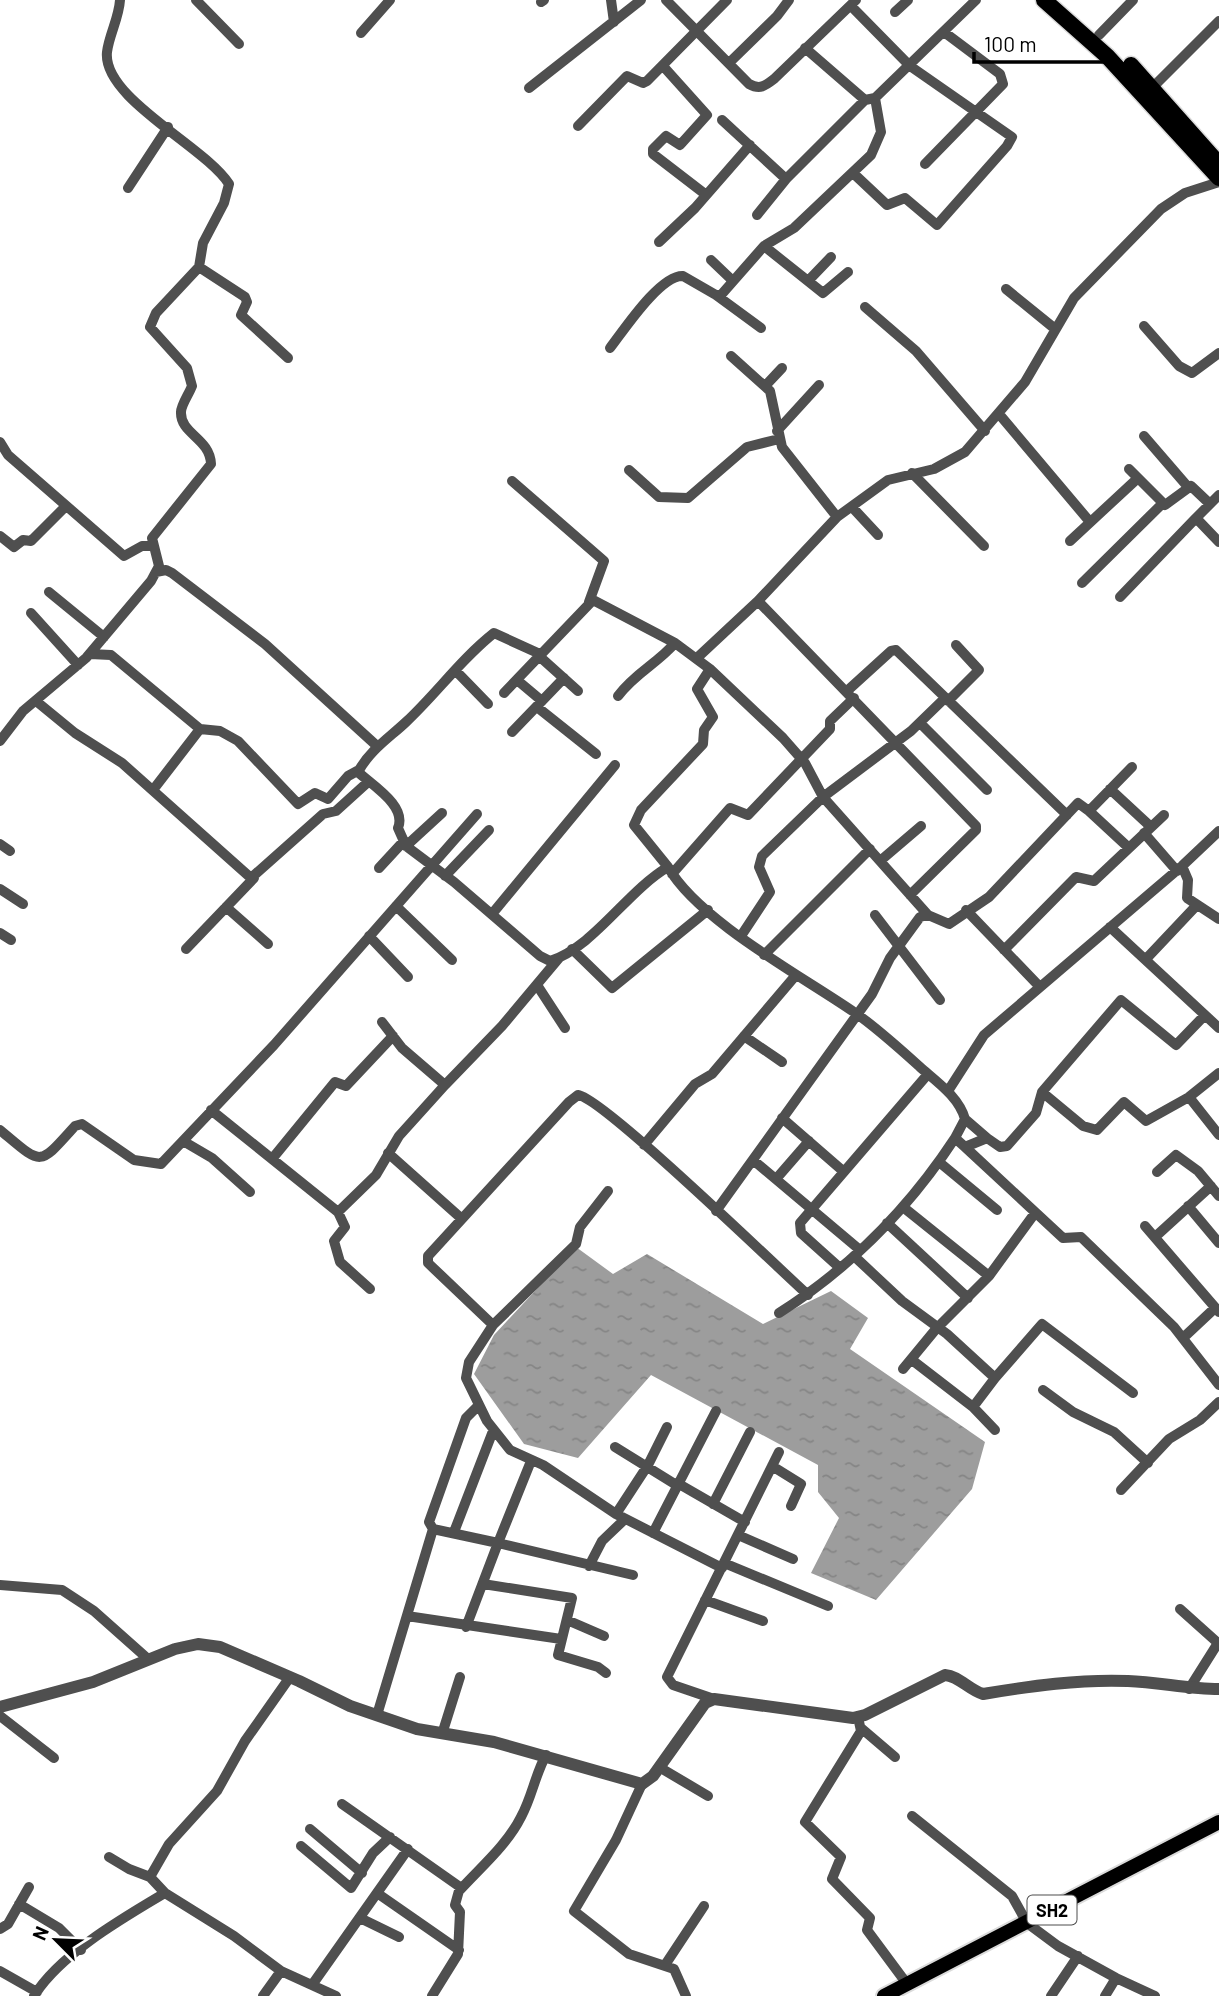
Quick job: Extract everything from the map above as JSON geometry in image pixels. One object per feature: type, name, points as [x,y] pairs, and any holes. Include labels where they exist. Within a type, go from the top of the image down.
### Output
[{"type":"highway","points":[[1044,0],[1129,78],[1217,174]]},
{"type":"highway","points":[[1059,0],[1153,87],[1217,174]]},
{"type":"main road","name":"SH2","points":[[884,1996],[1219,1822]]},
{"type":"street","points":[[0,741],[23,711],[90,654],[156,572],[159,566],[152,538],[167,515],[191,492],[211,464],[208,447],[184,425],[181,416],[181,409],[192,386],[187,368],[150,327],[156,313],[199,267],[203,243],[224,203],[229,184],[122,89],[108,65],[107,52],[120,0]]},
{"type":"street","points":[[196,0],[239,44]]},
{"type":"street","points":[[361,33],[390,0]]},
{"type":"street","points":[[611,0],[614,22]]},
{"type":"street","points":[[529,88],[641,0]]},
{"type":"street","points":[[666,0],[749,84],[764,87],[853,3],[910,66],[1009,133],[1011,141],[940,225],[935,225],[905,198],[887,205],[853,173]]},
{"type":"street","points":[[578,126],[627,76],[645,83],[727,0]]},
{"type":"street","points":[[729,63],[777,16],[789,0]]},
{"type":"street","points":[[895,12],[908,0]]},
{"type":"street","points":[[757,215],[786,179],[870,99],[910,66],[976,0]]},
{"type":"street","points":[[1099,35],[1133,0]]},
{"type":"street","points":[[1153,87],[1219,21]]},
{"type":"street","points":[[925,164],[976,110],[999,90],[1003,79],[944,32]]},
{"type":"street","points":[[716,295],[733,281],[764,246],[794,228],[853,173],[871,155],[880,141],[870,99],[805,48]]},
{"type":"street","points":[[663,66],[707,115],[680,145],[667,136],[653,149],[653,154],[705,194]]},
{"type":"street","points":[[722,120],[786,179]]},
{"type":"street","points":[[128,188],[167,127]]},
{"type":"street","points":[[659,242],[695,208],[750,145]]},
{"type":"street","points":[[698,657],[758,601],[836,517],[888,480],[934,469],[956,459],[985,431],[1025,382],[1074,298],[1161,209],[1217,174]]},
{"type":"street","points":[[764,246],[826,293],[848,272]]},
{"type":"street","points":[[808,281],[831,257]]},
{"type":"street","points":[[711,260],[733,281]]},
{"type":"street","points":[[199,267],[245,297],[247,302],[241,315],[288,358]]},
{"type":"street","points":[[610,348],[661,286],[677,276],[683,276],[716,295],[724,304],[761,328]]},
{"type":"street","points":[[1006,289],[1055,328]]},
{"type":"street","points":[[865,307],[916,351],[985,431]]},
{"type":"street","points":[[1144,326],[1179,366],[1192,373],[1219,353]]},
{"type":"street","points":[[731,356],[765,386],[772,397],[778,435],[836,517]]},
{"type":"street","points":[[765,386],[782,368]]},
{"type":"street","points":[[629,470],[659,497],[688,499],[741,450],[778,435],[819,385]]},
{"type":"street","points":[[999,414],[1090,522]]},
{"type":"street","points":[[1144,436],[1188,487]]},
{"type":"street","points":[[0,442],[8,455],[124,556],[142,546],[152,546]]},
{"type":"street","points":[[1129,469],[1163,503],[1168,504],[1188,487],[1194,487],[1210,504]]},
{"type":"street","points":[[912,473],[984,546]]},
{"type":"street","points":[[1070,541],[1138,478]]},
{"type":"street","points":[[504,694],[589,602],[604,561],[512,481]]},
{"type":"street","points":[[1120,597],[1219,495]]},
{"type":"street","points":[[1082,583],[1163,503]]},
{"type":"street","points":[[0,536],[15,547],[23,540],[31,541],[66,506]]},
{"type":"street","points":[[852,507],[878,535]]},
{"type":"street","points":[[1196,518],[1219,542]]},
{"type":"street","points":[[156,572],[172,573],[265,643],[377,746]]},
{"type":"street","points":[[49,592],[104,637]]},
{"type":"street","points":[[589,602],[597,601],[698,657],[800,758],[823,797],[928,915],[949,924],[989,897],[1078,803],[1129,848]]},
{"type":"street","points":[[758,601],[897,742],[976,828],[910,895]]},
{"type":"street","points":[[31,613],[78,665]]},
{"type":"street","points":[[90,654],[111,654],[200,729],[220,731],[238,741],[298,804],[315,793],[328,799],[348,776],[359,770],[377,746],[406,722],[455,670],[495,633],[539,655],[578,691]]},
{"type":"street","points":[[618,696],[642,668],[660,660],[675,643]]},
{"type":"street","points":[[741,936],[770,892],[759,867],[762,856],[823,797],[897,742],[979,670],[956,645]]},
{"type":"street","points":[[338,1212],[372,1180],[404,1130],[559,958],[637,889],[670,870],[730,808],[748,815],[830,729],[830,721],[850,695],[891,651],[895,650],[1067,815]]},
{"type":"street","points":[[710,669],[697,689],[713,717],[704,730],[703,744],[641,810],[634,825],[670,870],[709,910],[764,955],[856,1014],[948,1091],[965,1119],[987,1138],[1000,1147],[1007,1146],[1035,1113],[1042,1092],[1121,1000],[1176,1045],[1205,1015]]},
{"type":"street","points":[[455,670],[488,705]]},
{"type":"street","points":[[512,732],[564,678]]},
{"type":"street","points":[[517,680],[539,704],[596,754]]},
{"type":"street","points":[[36,701],[75,733],[122,763],[248,877],[254,878]]},
{"type":"street","points":[[920,723],[987,790]]},
{"type":"street","points":[[153,790],[200,729]]},
{"type":"street","points":[[492,914],[615,765]]},
{"type":"street","points":[[1089,811],[1132,767]]},
{"type":"street","points":[[359,770],[398,810],[402,820],[398,828],[405,844],[540,956],[550,961],[559,958]]},
{"type":"street","points":[[186,949],[254,878],[323,814],[336,811],[368,782]]},
{"type":"street","points":[[1110,789],[1148,830],[1188,880],[1187,898],[1219,919]]},
{"type":"street","points":[[379,868],[442,813]]},
{"type":"street","points":[[0,1130],[38,1159],[48,1156],[79,1124],[87,1126],[134,1160],[158,1165],[274,1045],[477,814]]},
{"type":"street","points":[[1004,950],[1076,877],[1092,882],[1164,815]]},
{"type":"street","points":[[880,861],[921,826]]},
{"type":"street","points":[[445,876],[489,830]]},
{"type":"street","points":[[948,1091],[984,1035],[1219,831]]},
{"type":"street","points":[[0,844],[10,851]]},
{"type":"street","points":[[764,955],[870,849]]},
{"type":"street","points":[[0,889],[23,904]]},
{"type":"street","points":[[396,906],[452,960]]},
{"type":"street","points":[[1146,959],[1196,906]]},
{"type":"street","points":[[226,907],[268,944]]},
{"type":"street","points":[[572,949],[612,988],[709,910]]},
{"type":"street","points":[[966,910],[1039,986]]},
{"type":"street","points":[[875,915],[940,1000]]},
{"type":"street","points":[[716,1211],[872,995],[890,958],[920,917],[928,915]]},
{"type":"street","points":[[1110,927],[1218,1026]]},
{"type":"street","points":[[0,933],[11,940]]},
{"type":"street","points":[[369,936],[408,977]]},
{"type":"street","points":[[644,1145],[664,1117],[695,1084],[712,1074],[796,975]]},
{"type":"street","points":[[537,985],[565,1028]]},
{"type":"street","points":[[382,1022],[414,1059],[445,1085]]},
{"type":"street","points":[[272,1159],[335,1082],[346,1086],[393,1036]]},
{"type":"street","points":[[744,1036],[782,1062]]},
{"type":"street","points":[[1042,1092],[1083,1126],[1097,1130],[1124,1102],[1146,1121],[1189,1097],[1219,1073]]},
{"type":"street","points":[[840,1268],[798,1228],[810,1208],[928,1074]]},
{"type":"street","points":[[493,1325],[427,1259],[578,1095],[591,1100],[644,1145],[808,1295]]},
{"type":"street","points":[[1189,1097],[1219,1135]]},
{"type":"street","points":[[211,1110],[338,1212],[345,1227],[334,1243],[338,1260],[370,1289]]},
{"type":"street","points":[[782,1118],[843,1171]]},
{"type":"street","points":[[779,1313],[808,1295],[840,1268],[903,1208],[939,1162],[965,1119]]},
{"type":"street","points":[[955,1138],[1065,1240],[1081,1237],[1183,1338],[1219,1385]]},
{"type":"street","points":[[965,1147],[987,1138]]},
{"type":"street","points":[[183,1140],[212,1158],[250,1192]]},
{"type":"street","points":[[776,1179],[809,1141]]},
{"type":"street","points":[[388,1153],[462,1219]]},
{"type":"street","points":[[1157,1172],[1176,1155],[1198,1171],[1219,1196]]},
{"type":"street","points":[[753,1160],[810,1208],[936,1328],[947,1334],[995,1378]]},
{"type":"street","points":[[939,1162],[997,1210]]},
{"type":"street","points":[[1154,1237],[1211,1186]]},
{"type":"street","points":[[608,1191],[580,1227],[576,1244],[493,1325],[469,1362],[469,1387],[493,1431],[510,1450],[543,1465],[621,1516],[653,1533],[723,1566],[828,1606]]},
{"type":"street","points":[[1188,1206],[1219,1243]]},
{"type":"street","points":[[903,1208],[989,1276]]},
{"type":"street","points":[[903,1370],[936,1328],[989,1276],[1035,1213]]},
{"type":"street","points":[[887,1223],[968,1298]]},
{"type":"street","points":[[1145,1226],[1217,1310],[1183,1338]]},
{"type":"street","points":[[972,1407],[1042,1324],[1133,1393]]},
{"type":"street","points":[[912,1360],[972,1407],[995,1430]]},
{"type":"street","points":[[1044,1390],[1073,1412],[1114,1432],[1149,1463]]},
{"type":"street","points":[[1121,1490],[1169,1439],[1200,1420],[1219,1402]]},
{"type":"street","points":[[377,1715],[433,1529],[429,1522],[467,1418],[479,1405]]},
{"type":"street","points":[[653,1533],[716,1411]]},
{"type":"street","points":[[589,1566],[602,1541],[621,1516],[667,1427]]},
{"type":"street","points":[[454,1532],[493,1431]]},
{"type":"street","points":[[713,1504],[750,1432]]},
{"type":"street","points":[[615,1447],[745,1522]]},
{"type":"street","points":[[779,1452],[667,1676],[673,1685],[714,1699],[860,1723],[895,1757]]},
{"type":"street","points":[[466,1627],[531,1461]]},
{"type":"street","points":[[772,1466],[801,1485],[791,1506]]},
{"type":"street","points":[[433,1529],[633,1575]]},
{"type":"street","points":[[738,1535],[793,1559]]},
{"type":"street","points":[[483,1584],[571,1597],[573,1600],[558,1655],[598,1667],[606,1673]]},
{"type":"street","points":[[0,1585],[62,1590],[94,1611],[148,1659]]},
{"type":"street","points":[[705,1600],[763,1621]]},
{"type":"street","points":[[1180,1609],[1218,1643],[1189,1689]]},
{"type":"street","points":[[407,1616],[466,1627],[561,1639]]},
{"type":"street","points":[[567,1620],[604,1636]]},
{"type":"street","points":[[0,1707],[93,1682],[148,1659],[198,1644],[220,1647],[350,1706],[417,1729],[443,1731],[546,1755],[642,1784]]},
{"type":"street","points":[[907,1984],[867,1930],[870,1917],[831,1877],[841,1857],[805,1822],[860,1723],[945,1675],[956,1677],[974,1691],[984,1694],[1061,1684],[1129,1681],[1189,1689],[1219,1689]]},
{"type":"street","points":[[150,1877],[169,1844],[217,1791],[245,1741],[290,1677]]},
{"type":"street","points":[[443,1731],[460,1677]]},
{"type":"street","points":[[687,1996],[678,1972],[620,1949],[574,1911],[616,1840],[642,1784],[659,1767],[705,1703],[714,1699]]},
{"type":"street","points":[[0,1716],[54,1758]]},
{"type":"street","points":[[432,1996],[459,1950],[457,1924],[460,1912],[455,1905],[460,1890],[496,1851],[521,1817],[533,1780],[546,1755]]},
{"type":"street","points":[[659,1767],[708,1796]]},
{"type":"street","points":[[342,1804],[408,1849],[460,1890]]},
{"type":"street","points":[[912,1816],[1012,1896],[1027,1923],[1116,1978],[1155,1996]]},
{"type":"street","points":[[310,1829],[362,1873]]},
{"type":"street","points":[[301,1846],[349,1888],[362,1873],[373,1853],[390,1837]]},
{"type":"street","points":[[312,1985],[408,1849]]},
{"type":"street","points":[[109,1857],[150,1877],[165,1893],[234,1936],[281,1971],[336,1996]]},
{"type":"street","points":[[0,1929],[8,1924],[29,1886]]},
{"type":"street","points":[[0,1970],[35,1995],[81,1950],[165,1893]]},
{"type":"street","points":[[377,1893],[459,1950]]},
{"type":"street","points":[[19,1904],[59,1928],[81,1950]]},
{"type":"street","points":[[665,1965],[704,1906]]},
{"type":"street","points":[[360,1918],[399,1937]]},
{"type":"street","points":[[1051,1996],[1078,1956]]},
{"type":"street","points":[[263,1996],[281,1971]]},
{"type":"street","points":[[1105,1996],[1116,1978]]},
{"type":"water","points":[[576,1247],[613,1274],[647,1254],[763,1324],[831,1291],[868,1318],[850,1349],[985,1442],[972,1489],[876,1600],[811,1573],[839,1518],[818,1492],[818,1465],[651,1375],[578,1458],[524,1444],[474,1374],[494,1335]]}]
